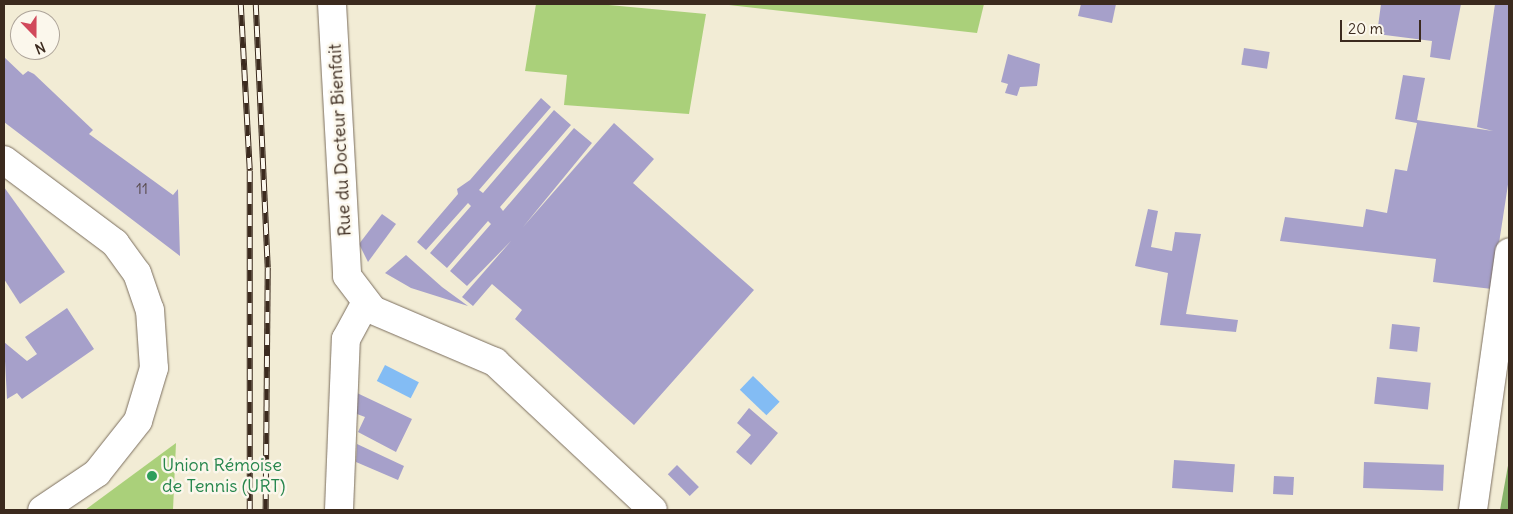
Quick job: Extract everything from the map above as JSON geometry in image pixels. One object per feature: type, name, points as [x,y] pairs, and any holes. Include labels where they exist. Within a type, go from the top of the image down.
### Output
[{"type":"street","name":"Rue du Docteur Bienfait","points":[[332,4],[347,276],[366,302]]},
{"type":"street","points":[[4,160],[115,243],[138,273],[150,310],[154,368],[138,421],[97,473],[42,510]]},
{"type":"street","points":[[1473,510],[1509,254]]},
{"type":"street","points":[[339,510],[346,340],[366,302],[373,310],[495,362],[654,510]]},
{"type":"green space","points":[[536,4],[598,4],[706,14],[689,114],[564,105],[567,75],[525,71]]},
{"type":"green space","points":[[720,4],[984,4],[977,33]]},
{"type":"green space","name":"Union Rémoise de Tennis (URT)","points":[[176,443],[173,510],[85,510]]},
{"type":"green space","points":[[1509,460],[1509,510],[1500,510]]},
{"type":"water","points":[[385,365],[419,382],[411,398],[377,381]]},
{"type":"water","points":[[753,376],[780,402],[766,415],[740,390]]},
{"type":"building","points":[[1081,4],[1116,4],[1112,23],[1078,16]]},
{"type":"building","points":[[1381,4],[1461,4],[1450,60],[1430,57],[1432,41],[1377,34]]},
{"type":"building","points":[[1495,4],[1509,4],[1509,178],[1492,289],[1433,282],[1436,259],[1280,241],[1285,217],[1363,227],[1366,209],[1387,213],[1395,169],[1407,171],[1417,123],[1395,119],[1403,75],[1425,78],[1417,120],[1493,131],[1477,127]]},
{"type":"building","points":[[1244,48],[1270,52],[1267,69],[1241,65]]},
{"type":"building","points":[[1008,54],[1040,64],[1037,86],[1020,87],[1017,96],[1005,93],[1008,84],[1001,82]]},
{"type":"building","points":[[4,57],[23,75],[28,71],[34,74],[93,130],[89,134],[173,195],[178,189],[180,256],[4,122]]},
{"type":"building","points":[[541,98],[551,107],[479,190],[483,193],[554,110],[571,125],[500,207],[503,211],[574,128],[592,143],[523,227],[614,123],[654,159],[633,183],[754,290],[634,425],[515,319],[522,310],[492,284],[473,306],[462,297],[511,241],[467,286],[450,271],[491,224],[488,221],[447,268],[430,253],[471,206],[468,203],[426,250],[417,242],[458,194],[457,189],[470,180]]},
{"type":"building","points":[[4,187],[65,272],[20,304],[4,279]]},
{"type":"building","points":[[1148,209],[1158,211],[1151,247],[1172,251],[1175,232],[1201,234],[1186,314],[1238,320],[1236,332],[1160,325],[1168,273],[1135,266]]},
{"type":"building","points":[[382,214],[396,224],[368,262],[359,244]]},
{"type":"building","points":[[406,255],[442,287],[468,306],[411,288],[385,273]]},
{"type":"building","points":[[67,308],[94,349],[22,399],[17,393],[7,399],[4,342],[27,361],[37,354],[25,337]]},
{"type":"building","points":[[1392,324],[1420,327],[1417,352],[1389,349]]},
{"type":"building","points":[[1377,377],[1431,383],[1428,409],[1374,404]]},
{"type":"building","points":[[357,393],[412,419],[396,452],[358,432],[365,417],[357,414]]},
{"type":"building","points":[[749,408],[778,433],[751,465],[736,452],[751,435],[737,423]]},
{"type":"building","points":[[357,444],[404,466],[398,480],[356,462]]},
{"type":"building","points":[[1174,460],[1235,464],[1233,492],[1172,488]]},
{"type":"building","points":[[1364,462],[1444,465],[1443,491],[1363,488]]},
{"type":"building","points":[[677,465],[699,487],[690,496],[668,474]]},
{"type":"building","points":[[1274,476],[1294,477],[1293,495],[1273,494]]},
{"type":"railway","points":[[241,4],[250,171],[250,510]]},
{"type":"railway","points":[[256,4],[268,268],[266,510]]},
{"type":"place","name":"Union Rémoise de Tennis (URT)","points":[[152,476]]}]
